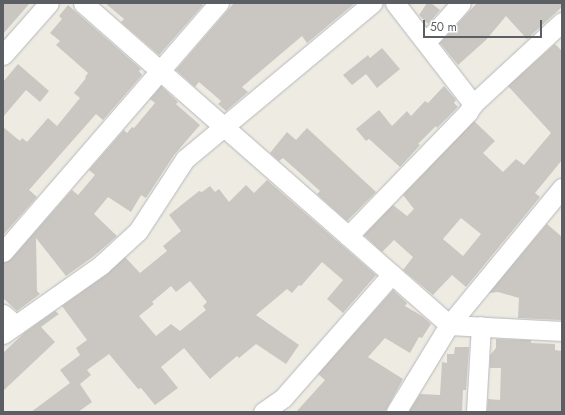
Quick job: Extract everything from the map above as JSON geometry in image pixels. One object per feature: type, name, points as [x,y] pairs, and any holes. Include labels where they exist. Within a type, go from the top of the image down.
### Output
[{"type":"street","points":[[3,55],[49,3]]},
{"type":"street","points":[[83,3],[449,325],[562,331]]},
{"type":"street","points":[[3,252],[219,3]]},
{"type":"street","points":[[7,324],[102,265],[138,231],[185,159],[372,3]]},
{"type":"street","points":[[395,3],[473,104]]},
{"type":"street","points":[[426,42],[461,3]]},
{"type":"street","points":[[348,236],[468,112],[473,104],[562,22]]},
{"type":"street","points":[[396,412],[449,325],[562,188]]},
{"type":"street","points":[[263,412],[283,398],[392,274]]},
{"type":"street","points":[[476,412],[481,326]]},
{"type":"building","points":[[3,3],[30,3],[3,34]]},
{"type":"building","points":[[105,3],[201,3],[203,5],[159,55],[121,22],[124,19]]},
{"type":"building","points":[[234,3],[355,3],[307,43],[302,36],[242,87],[248,92],[226,111],[218,104],[221,101],[199,82],[195,87],[176,70]]},
{"type":"building","points":[[427,3],[431,3],[440,10],[428,24],[419,15]]},
{"type":"building","points":[[477,3],[562,3],[562,7],[527,39],[506,16],[486,40],[458,65],[440,43]]},
{"type":"building","points":[[68,5],[141,69],[139,71],[142,75],[103,120],[96,114],[29,190],[37,197],[3,235],[3,127],[20,141],[22,138],[27,142],[48,118],[57,126],[80,98],[74,93],[86,78],[85,77],[88,73],[56,45],[60,41],[50,33],[62,19],[59,16]]},
{"type":"building","points":[[555,44],[562,51],[562,160],[535,193],[540,197],[466,287],[452,275],[433,295],[403,270],[413,257],[394,240],[382,252],[364,235],[393,205],[407,216],[414,209],[403,195],[474,121],[495,141],[483,153],[503,172],[516,159],[524,165],[551,133],[508,86]],"holes":[[[461,218],[481,234],[463,256],[443,239]]]},
{"type":"building","points":[[382,48],[400,69],[377,88],[366,74],[352,85],[343,75],[368,55],[370,58]]},
{"type":"building","points":[[18,64],[49,91],[40,102],[26,90],[3,117],[3,82]]},
{"type":"building","points":[[161,86],[178,102],[176,104],[200,125],[174,155],[146,198],[141,195],[131,212],[108,197],[94,214],[117,236],[94,256],[66,276],[36,238],[37,291],[40,294],[17,311],[3,298],[3,263],[11,259],[72,190],[78,195],[95,175],[89,170],[124,130],[127,133],[132,127],[134,128],[155,103],[150,99]]},
{"type":"building","points":[[444,86],[456,100],[454,103],[458,107],[418,144],[420,145],[400,167],[369,139],[366,141],[356,129],[379,110],[392,126],[407,111],[411,116],[425,101],[428,103]]},
{"type":"building","points":[[307,128],[376,192],[347,221],[317,194],[320,191],[283,158],[279,161],[270,153],[287,132],[296,140]]},
{"type":"building","points":[[267,180],[376,275],[343,313],[327,299],[343,280],[322,262],[301,286],[299,285],[292,293],[287,289],[256,315],[299,345],[286,364],[256,344],[239,358],[237,356],[210,379],[184,348],[161,367],[178,388],[155,405],[141,388],[138,389],[109,354],[87,370],[91,375],[80,384],[92,402],[78,412],[31,412],[70,383],[60,370],[80,355],[76,348],[87,340],[62,306],[107,274],[125,257],[140,273],[167,251],[163,246],[181,231],[169,215],[199,191],[202,192],[210,186],[215,192],[219,189],[229,202],[246,185],[254,193]],"holes":[[[190,281],[207,302],[203,306],[206,310],[180,331],[171,324],[156,336],[139,316],[154,304],[152,302],[171,286],[176,292]]]},
{"type":"building","points":[[547,224],[562,237],[562,320],[518,318],[519,298],[498,292],[489,293]]},
{"type":"building","points":[[393,290],[407,303],[405,306],[422,316],[431,324],[422,338],[419,337],[410,353],[385,338],[368,357],[403,379],[385,412],[296,412],[325,380],[318,374]]},
{"type":"building","points":[[55,311],[59,314],[41,327],[55,342],[3,391],[3,353],[24,333]]},
{"type":"building","points":[[496,339],[531,340],[531,343],[555,344],[555,350],[562,351],[562,412],[487,412],[488,399],[500,400],[501,368],[490,368],[490,355],[496,348]]},
{"type":"building","points":[[455,347],[469,347],[466,390],[463,390],[462,412],[409,411],[420,394],[440,395],[442,362],[447,363],[447,354],[454,354]]}]
